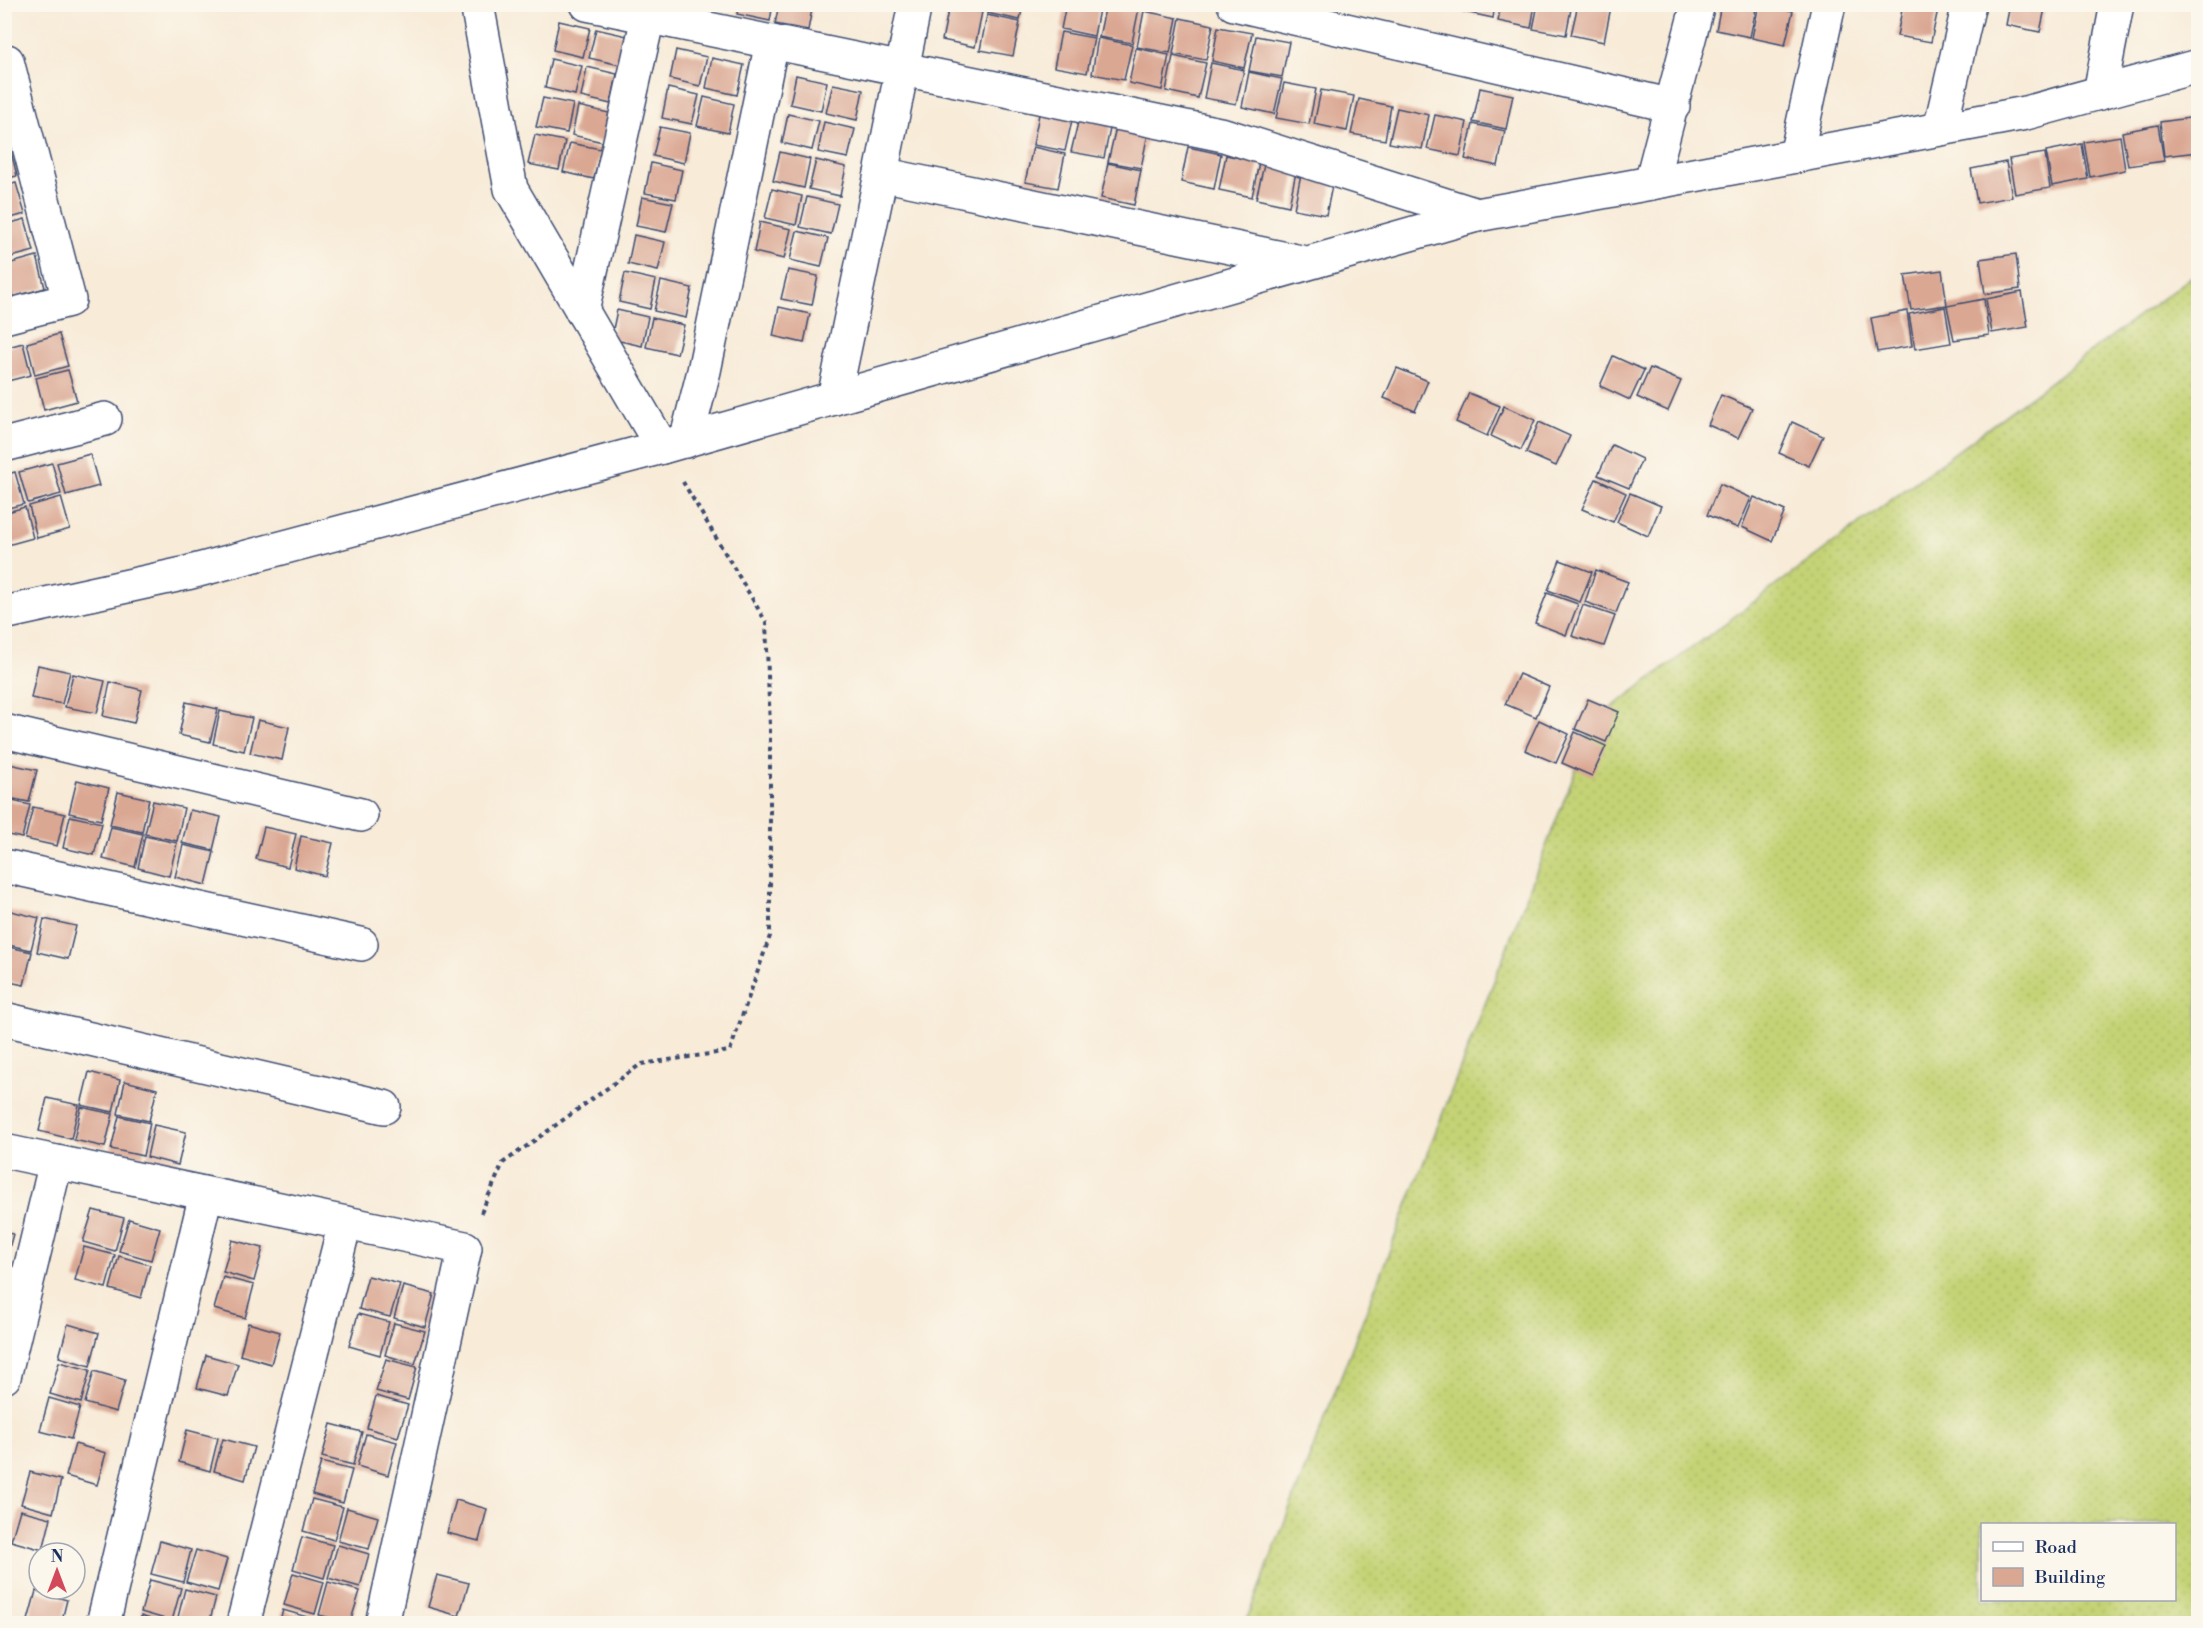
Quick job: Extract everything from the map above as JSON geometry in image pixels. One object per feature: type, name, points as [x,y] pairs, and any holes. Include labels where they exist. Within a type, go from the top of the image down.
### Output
[{"type":"street","points":[[477,4],[511,189],[582,311],[674,444]]},
{"type":"street","points":[[587,4],[1224,135],[1477,215]]},
{"type":"street","points":[[834,398],[915,4]]},
{"type":"street","points":[[1234,4],[1673,106]]},
{"type":"street","points":[[1651,183],[1698,4]]},
{"type":"street","points":[[1796,156],[1829,4]]},
{"type":"street","points":[[1940,129],[1969,4]]},
{"type":"street","points":[[2100,93],[2117,4]]},
{"type":"street","points":[[582,311],[648,17]]},
{"type":"street","points":[[674,444],[704,371],[772,42]]},
{"type":"street","points":[[4,317],[69,300],[8,61]]},
{"type":"street","points":[[4,613],[187,573],[674,444],[1477,215],[2026,113],[2199,66]]},
{"type":"street","points":[[881,174],[1306,263]]},
{"type":"street","points":[[4,446],[105,419]]},
{"type":"street","points":[[4,731],[361,815]]},
{"type":"street","points":[[4,866],[361,944]]},
{"type":"street","points":[[4,1019],[384,1107]]},
{"type":"street","points":[[4,1151],[465,1248],[382,1623]]},
{"type":"street","points":[[4,1377],[56,1162]]},
{"type":"street","points":[[103,1623],[206,1194]]},
{"type":"street","points":[[243,1623],[345,1223]]},
{"type":"path","points":[[465,1248],[503,1163],[641,1064],[730,1051],[770,936],[770,728],[766,622],[674,444]]},
{"type":"green space","points":[[2198,272],[2198,1623],[1245,1624],[1595,720]]},
{"type":"building","points":[[739,4],[773,4],[770,21],[737,14]]},
{"type":"building","points":[[779,4],[813,4],[808,30],[775,24]]},
{"type":"building","points":[[989,4],[1023,4],[1020,20],[987,13]]},
{"type":"building","points":[[1066,4],[1100,4],[1094,36],[1061,29]]},
{"type":"building","points":[[1106,4],[1139,8],[1132,43],[1099,37]]},
{"type":"building","points":[[1428,4],[1456,4],[1455,11]]},
{"type":"building","points":[[1461,4],[1495,4],[1493,18],[1460,11]]},
{"type":"building","points":[[1501,4],[1535,4],[1531,28],[1498,21]]},
{"type":"building","points":[[1538,4],[1572,4],[1566,35],[1533,29]]},
{"type":"building","points":[[1578,4],[1599,4],[1611,7],[1604,42],[1571,35]]},
{"type":"building","points":[[1721,4],[1757,4],[1750,37],[1716,30]]},
{"type":"building","points":[[1759,4],[1793,11],[1785,45],[1752,38]]},
{"type":"building","points":[[1903,4],[1938,9],[1931,42],[1897,36]]},
{"type":"building","points":[[2010,4],[2046,4],[2040,32],[2006,25]]},
{"type":"building","points":[[949,6],[982,12],[975,47],[942,40]]},
{"type":"building","points":[[1144,11],[1177,18],[1170,53],[1137,47]]},
{"type":"building","points":[[987,15],[1020,22],[1013,56],[980,50]]},
{"type":"building","points":[[1180,18],[1213,25],[1206,60],[1173,54]]},
{"type":"building","points":[[559,21],[590,28],[583,57],[553,50]]},
{"type":"building","points":[[1218,27],[1252,33],[1244,68],[1212,61]]},
{"type":"building","points":[[596,29],[627,36],[620,65],[589,58]]},
{"type":"building","points":[[1061,32],[1094,38],[1087,73],[1054,67]]},
{"type":"building","points":[[1256,36],[1289,42],[1282,77],[1249,71]]},
{"type":"building","points":[[1098,38],[1132,45],[1124,80],[1092,74]]},
{"type":"building","points":[[1136,48],[1169,55],[1162,90],[1129,83]]},
{"type":"building","points":[[676,50],[707,57],[700,86],[670,79]]},
{"type":"building","points":[[1173,56],[1206,63],[1198,98],[1166,91]]},
{"type":"building","points":[[712,58],[744,65],[737,95],[706,88]]},
{"type":"building","points":[[551,59],[582,66],[575,95],[545,88]]},
{"type":"building","points":[[1211,63],[1244,70],[1236,104],[1204,98]]},
{"type":"building","points":[[587,67],[617,74],[611,104],[581,97]]},
{"type":"building","points":[[1249,72],[1282,79],[1274,114],[1242,107]]},
{"type":"building","points":[[796,75],[827,82],[821,111],[790,104]]},
{"type":"building","points":[[1284,83],[1316,89],[1309,124],[1276,118]]},
{"type":"building","points":[[833,84],[863,90],[857,120],[826,113]]},
{"type":"building","points":[[668,88],[699,95],[692,124],[662,118]]},
{"type":"building","points":[[1480,88],[1513,95],[1506,129],[1473,122]]},
{"type":"building","points":[[1321,90],[1354,96],[1347,131],[1314,124]]},
{"type":"building","points":[[704,97],[734,104],[728,133],[697,126]]},
{"type":"building","points":[[543,98],[573,104],[567,133],[536,127]]},
{"type":"building","points":[[1359,99],[1391,106],[1385,140],[1351,134]]},
{"type":"building","points":[[578,106],[609,113],[603,142],[572,135]]},
{"type":"building","points":[[1397,108],[1429,115],[1422,149],[1389,143]]},
{"type":"building","points":[[1040,109],[1073,116],[1065,151],[1033,145]]},
{"type":"building","points":[[788,114],[819,121],[812,150],[782,143]]},
{"type":"building","points":[[1435,115],[1467,122],[1460,156],[1427,149]]},
{"type":"building","points":[[2196,117],[2198,152],[2164,156],[2160,122]]},
{"type":"building","points":[[1079,118],[1111,124],[1104,158],[1071,152]]},
{"type":"building","points":[[824,122],[855,129],[848,158],[818,152]]},
{"type":"building","points":[[1473,124],[1505,131],[1498,166],[1465,159]]},
{"type":"building","points":[[2158,125],[2164,161],[2128,166],[2122,132]]},
{"type":"building","points":[[660,127],[690,133],[684,163],[653,156]]},
{"type":"building","points":[[1116,127],[1148,133],[1141,168],[1108,162]]},
{"type":"building","points":[[535,135],[565,141],[559,170],[528,164]]},
{"type":"building","points":[[2120,136],[2125,170],[2090,177],[2084,142]]},
{"type":"building","points":[[570,143],[601,149],[594,179],[563,172]]},
{"type":"building","points":[[9,144],[17,176],[4,179],[4,145]]},
{"type":"building","points":[[2082,144],[2088,179],[2052,186],[2046,151]]},
{"type":"building","points":[[1033,147],[1065,154],[1058,188],[1025,182]]},
{"type":"building","points":[[1188,147],[1221,154],[1214,189],[1181,182]]},
{"type":"building","points":[[780,152],[810,159],[804,188],[773,181]]},
{"type":"building","points":[[2045,153],[2050,188],[2015,194],[2009,159]]},
{"type":"building","points":[[1226,155],[1259,162],[1252,197],[1219,190]]},
{"type":"building","points":[[816,160],[846,167],[840,196],[809,189]]},
{"type":"building","points":[[2006,162],[2012,197],[1977,203],[1971,169]]},
{"type":"building","points":[[651,163],[682,170],[676,199],[645,193]]},
{"type":"building","points":[[1108,163],[1141,170],[1134,205],[1101,198]]},
{"type":"building","points":[[1264,165],[1296,172],[1289,206],[1256,199]]},
{"type":"building","points":[[1301,174],[1333,181],[1326,215],[1294,209]]},
{"type":"building","points":[[16,183],[25,214],[4,220],[4,186]]},
{"type":"building","points":[[772,189],[802,196],[796,225],[765,218]]},
{"type":"building","points":[[642,197],[673,203],[666,232],[636,226]]},
{"type":"building","points":[[807,197],[838,204],[831,234],[800,227]]},
{"type":"building","points":[[25,219],[34,251],[4,259],[4,225]]},
{"type":"building","points":[[760,222],[791,229],[784,259],[754,252]]},
{"type":"building","points":[[797,231],[828,238],[821,267],[790,260]]},
{"type":"building","points":[[634,235],[665,242],[658,271],[628,264]]},
{"type":"building","points":[[2016,254],[2020,289],[1985,294],[1980,259]]},
{"type":"building","points":[[37,256],[45,288],[13,297],[4,265]]},
{"type":"building","points":[[788,270],[818,276],[812,305],[781,299]]},
{"type":"building","points":[[1942,270],[1947,305],[1911,310],[1905,275]]},
{"type":"building","points":[[625,273],[656,280],[650,309],[619,302]]},
{"type":"building","points":[[661,281],[692,288],[686,318],[654,311]]},
{"type":"building","points":[[2022,292],[2028,327],[1992,333],[1986,299]]},
{"type":"building","points":[[1984,299],[1989,335],[1954,340],[1947,306]]},
{"type":"building","points":[[779,307],[810,314],[804,343],[773,336]]},
{"type":"building","points":[[1945,307],[1951,343],[1915,349],[1909,314]]},
{"type":"building","points":[[617,310],[648,317],[642,346],[611,339]]},
{"type":"building","points":[[1907,311],[1912,346],[1877,352],[1871,318]]},
{"type":"building","points":[[652,318],[684,325],[677,354],[646,347]]},
{"type":"building","points":[[59,334],[68,366],[35,375],[27,343]]},
{"type":"building","points":[[23,343],[31,375],[4,382],[4,348]]},
{"type":"building","points":[[1613,356],[1644,370],[1630,400],[1600,386]]},
{"type":"building","points":[[1397,368],[1428,381],[1415,411],[1384,398]]},
{"type":"building","points":[[1650,368],[1681,381],[1668,411],[1637,397]]},
{"type":"building","points":[[68,370],[77,401],[44,410],[36,378]]},
{"type":"building","points":[[1469,393],[1500,406],[1487,436],[1456,422]]},
{"type":"building","points":[[1721,395],[1752,408],[1738,438],[1708,425]]},
{"type":"building","points":[[1504,406],[1535,420],[1521,450],[1491,436]]},
{"type":"building","points":[[1539,422],[1570,436],[1556,466],[1526,453]]},
{"type":"building","points":[[1792,422],[1823,436],[1809,466],[1779,453]]},
{"type":"building","points":[[1612,445],[1642,459],[1629,488],[1598,475]]},
{"type":"building","points":[[90,454],[99,486],[66,495],[57,463]]},
{"type":"building","points":[[52,463],[61,494],[28,503],[19,472]]},
{"type":"building","points":[[15,472],[24,504],[4,509],[4,475]]},
{"type":"building","points":[[1596,479],[1626,493],[1613,522],[1582,509]]},
{"type":"building","points":[[1720,484],[1751,498],[1738,528],[1707,515]]},
{"type":"building","points":[[1630,493],[1661,506],[1648,536],[1617,522]]},
{"type":"building","points":[[61,497],[70,529],[37,538],[29,506]]},
{"type":"building","points":[[1754,497],[1785,511],[1772,541],[1742,527]]},
{"type":"building","points":[[25,507],[33,538],[4,546],[4,513]]},
{"type":"building","points":[[1560,560],[1592,572],[1580,602],[1548,590]]},
{"type":"building","points":[[1596,570],[1628,582],[1616,613],[1585,602]]},
{"type":"building","points":[[1547,593],[1578,604],[1566,635],[1535,623]]},
{"type":"building","points":[[1583,605],[1615,616],[1604,646],[1572,636]]},
{"type":"building","points":[[38,665],[70,672],[62,704],[31,698]]},
{"type":"building","points":[[73,674],[105,681],[97,713],[65,707]]},
{"type":"building","points":[[1519,674],[1549,687],[1536,717],[1505,704]]},
{"type":"building","points":[[110,682],[142,690],[134,723],[103,716]]},
{"type":"building","points":[[1588,699],[1619,712],[1606,742],[1575,729]]},
{"type":"building","points":[[186,702],[218,709],[210,742],[179,735]]},
{"type":"building","points":[[220,711],[252,718],[244,751],[213,744]]},
{"type":"building","points":[[258,720],[289,727],[282,760],[250,753]]},
{"type":"building","points":[[1539,720],[1569,734],[1556,763],[1525,750]]},
{"type":"building","points":[[1575,732],[1606,746],[1592,776],[1562,763]]},
{"type":"building","points":[[5,763],[37,770],[29,802],[4,797]]},
{"type":"building","points":[[77,780],[109,788],[101,820],[69,813]]},
{"type":"building","points":[[118,792],[149,799],[142,832],[110,825]]},
{"type":"building","points":[[4,799],[30,805],[22,838],[4,834]]},
{"type":"building","points":[[153,801],[184,808],[177,841],[145,834]]},
{"type":"building","points":[[33,807],[65,814],[57,846],[25,839]]},
{"type":"building","points":[[190,810],[221,817],[213,850],[182,843]]},
{"type":"building","points":[[70,816],[102,823],[94,855],[63,848]]},
{"type":"building","points":[[111,827],[143,834],[135,867],[103,859]]},
{"type":"building","points":[[264,827],[296,834],[288,867],[256,859]]},
{"type":"building","points":[[145,836],[177,843],[169,876],[138,868]]},
{"type":"building","points":[[301,836],[333,843],[325,876],[294,868]]},
{"type":"building","points":[[183,845],[214,852],[206,885],[175,877]]},
{"type":"building","points":[[7,910],[39,918],[31,950],[4,944],[4,922]]},
{"type":"building","points":[[44,919],[76,926],[68,959],[37,952]]},
{"type":"building","points":[[4,946],[32,952],[24,985],[4,981]]},
{"type":"building","points":[[89,1072],[120,1080],[113,1112],[81,1105]]},
{"type":"building","points":[[125,1081],[157,1089],[149,1121],[118,1114]]},
{"type":"building","points":[[47,1098],[79,1105],[71,1139],[39,1131]]},
{"type":"building","points":[[81,1107],[113,1114],[105,1147],[74,1140]]},
{"type":"building","points":[[119,1116],[150,1123],[143,1156],[111,1149]]},
{"type":"building","points":[[154,1125],[186,1132],[178,1165],[147,1157]]},
{"type":"building","points":[[93,1210],[124,1218],[115,1251],[83,1242]]},
{"type":"building","points":[[129,1219],[160,1228],[151,1260],[119,1251]]},
{"type":"building","points":[[4,1232],[13,1234],[5,1263],[4,1263]]},
{"type":"building","points":[[232,1240],[263,1248],[254,1281],[223,1272]]},
{"type":"building","points":[[84,1247],[115,1255],[106,1288],[75,1280]]},
{"type":"building","points":[[119,1256],[150,1265],[141,1298],[110,1289]]},
{"type":"building","points":[[368,1276],[400,1284],[390,1317],[359,1309]]},
{"type":"building","points":[[223,1277],[254,1285],[245,1318],[214,1309]]},
{"type":"building","points":[[403,1286],[434,1294],[425,1327],[394,1318]]},
{"type":"building","points":[[358,1314],[389,1322],[380,1355],[349,1346]]},
{"type":"building","points":[[248,1323],[280,1332],[271,1364],[240,1355]]},
{"type":"building","points":[[394,1323],[425,1331],[415,1364],[385,1355]]},
{"type":"building","points":[[68,1324],[99,1333],[90,1366],[59,1357]]},
{"type":"building","points":[[206,1355],[238,1364],[228,1396],[197,1388]]},
{"type":"building","points":[[386,1359],[417,1367],[408,1400],[376,1391]]},
{"type":"building","points":[[59,1362],[90,1370],[81,1403],[50,1394]]},
{"type":"building","points":[[94,1371],[125,1380],[116,1412],[85,1403]]},
{"type":"building","points":[[376,1396],[408,1405],[398,1437],[367,1428]]},
{"type":"building","points":[[49,1398],[80,1407],[71,1439],[40,1431]]},
{"type":"building","points":[[331,1424],[362,1432],[353,1465],[322,1457]]},
{"type":"building","points":[[187,1430],[218,1438],[210,1471],[179,1462]]},
{"type":"building","points":[[366,1434],[397,1442],[388,1475],[357,1466]]},
{"type":"building","points":[[223,1439],[254,1447],[245,1480],[214,1471]]},
{"type":"building","points":[[75,1444],[106,1453],[97,1485],[66,1476]]},
{"type":"building","points":[[321,1462],[352,1470],[343,1503],[312,1494]]},
{"type":"building","points":[[30,1472],[61,1480],[53,1513],[21,1504]]},
{"type":"building","points":[[312,1499],[343,1507],[334,1540],[303,1531]]},
{"type":"building","points":[[456,1500],[487,1509],[479,1541],[447,1533]]},
{"type":"building","points":[[347,1508],[378,1517],[369,1549],[338,1541]]},
{"type":"building","points":[[20,1510],[51,1518],[45,1541],[27,1541],[27,1546],[11,1541]]},
{"type":"building","points":[[302,1537],[333,1545],[324,1578],[293,1569]]},
{"type":"building","points":[[160,1541],[191,1550],[183,1582],[151,1574]]},
{"type":"building","points":[[338,1545],[369,1554],[360,1587],[328,1578]]},
{"type":"building","points":[[196,1550],[227,1559],[218,1591],[186,1582]]},
{"type":"building","points":[[293,1573],[324,1582],[315,1614],[284,1605]]},
{"type":"building","points":[[437,1575],[469,1583],[459,1616],[428,1607]]},
{"type":"building","points":[[150,1580],[181,1588],[172,1621],[141,1612]]},
{"type":"building","points":[[328,1582],[360,1591],[350,1623],[319,1615]]},
{"type":"building","points":[[185,1589],[216,1597],[209,1624],[186,1624],[177,1621]]},
{"type":"building","points":[[33,1601],[67,1601],[61,1624],[27,1624]]},
{"type":"building","points":[[283,1610],[314,1619],[313,1624],[279,1624]]},
{"type":"building","points":[[141,1616],[164,1623],[164,1624],[139,1624]]}]
